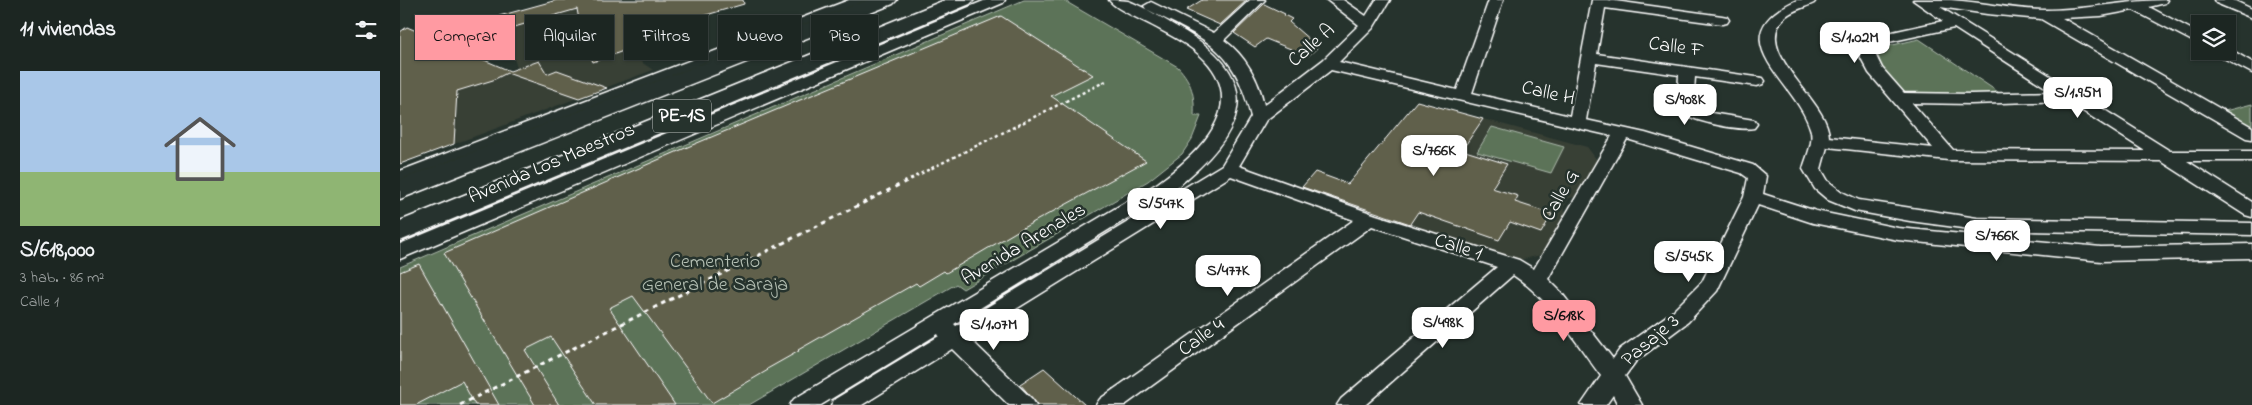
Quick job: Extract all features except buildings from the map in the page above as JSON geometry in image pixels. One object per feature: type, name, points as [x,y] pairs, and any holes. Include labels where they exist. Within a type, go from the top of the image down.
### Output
[{"type":"highway","name":"PE-1S","points":[[400,190],[886,0]]},
{"type":"highway","name":"PE-1S","points":[[400,232],[963,0]]},
{"type":"highway","points":[[670,85],[659,97],[660,107],[673,114],[685,115]]},
{"type":"highway","points":[[558,129],[576,130],[588,136],[591,142],[590,149],[583,157]]},
{"type":"street","points":[[400,177],[862,0]]},
{"type":"street","name":"Avenida Los Maestros","points":[[400,252],[998,0]]},
{"type":"street","name":"Avenida Arenales","points":[[843,405],[946,330],[1165,187],[1197,162],[1217,140],[1225,126],[1231,101],[1230,88],[1219,66],[1201,49],[1116,0]]},
{"type":"street","points":[[1139,0],[1216,40],[1227,49],[1242,67],[1256,95],[1259,117]]},
{"type":"street","points":[[1216,40],[1258,0]]},
{"type":"street","points":[[1334,0],[1368,24]]},
{"type":"street","name":"Calle A","points":[[1259,117],[1327,64],[1368,24],[1383,0]]},
{"type":"street","points":[[1463,96],[1496,0]]},
{"type":"street","points":[[1809,0],[1784,11],[1770,24],[1768,40],[1772,56],[1810,110],[1819,129],[1820,141],[1812,169],[1821,185],[1835,196],[1855,205],[1977,224],[2252,229]]},
{"type":"street","points":[[1920,0],[2252,211]]},
{"type":"street","points":[[1928,0],[1992,11],[2047,16],[2071,15],[2136,6],[2160,0]]},
{"type":"street","points":[[2221,0],[2252,14]]},
{"type":"street","points":[[1577,123],[1599,2],[1722,20]]},
{"type":"street","points":[[2136,6],[2191,35]]},
{"type":"street","points":[[2047,16],[2252,134]]},
{"type":"street","points":[[1948,154],[1875,70],[1868,56],[1871,46],[1880,39],[1956,23]]},
{"type":"street","name":"Calle F","points":[[1590,58],[1757,81]]},
{"type":"street","points":[[2236,59],[2252,68]]},
{"type":"street","name":"Calle H","points":[[1327,64],[1622,133],[1747,169],[1757,176]]},
{"type":"street","points":[[1687,72],[1685,108],[1694,113],[1748,124]]},
{"type":"street","points":[[1899,98],[1971,99],[2071,96]]},
{"type":"street","name":"Avenida Arenales","points":[[802,405],[946,330],[1228,169],[1259,117]]},
{"type":"street","name":"Calle G","points":[[1537,281],[1622,133]]},
{"type":"street","points":[[1820,141],[1948,154],[2252,156]]},
{"type":"street","name":"Calle 1","points":[[1228,169],[1369,219],[1512,265],[1537,281],[1553,296],[1613,375],[1630,405]]},
{"type":"street","name":"Pasaje 3","points":[[1593,405],[1628,355],[1680,317],[1710,286],[1753,197],[1757,176]]},
{"type":"street","points":[[1753,197],[1813,217],[1898,234],[2102,254],[2252,251]]},
{"type":"street","name":"Calle 4","points":[[1108,405],[1369,219]]},
{"type":"street","points":[[1349,405],[1512,265]]},
{"type":"street","points":[[946,330],[1024,405]]},
{"type":"path","points":[[460,405],[1108,80]]},
{"type":"shaded area","points":[[557,0],[619,0],[624,24],[624,60],[638,60],[653,70],[400,164],[400,32],[407,27],[415,30],[415,60],[483,60],[520,76],[514,60],[515,15],[503,15]]},
{"type":"shaded area","points":[[1483,119],[1587,147],[1597,160],[1575,197],[1569,198],[1563,208],[1566,213],[1541,255],[1519,260],[1410,224]]},
{"type":"green space","name":"Cementerio General de Saraja","points":[[1024,0],[1063,0],[1178,67],[1187,78],[1192,90],[1194,116],[1201,116],[1192,139],[1182,154],[1148,181],[963,289],[956,284],[749,405],[400,405],[400,267]]},
{"type":"green space","points":[[1919,39],[2004,96],[1903,95],[1881,67],[1878,55],[1884,47]]},
{"type":"green space","points":[[2252,104],[2252,133],[2217,113]]},
{"type":"green space","points":[[1492,127],[1564,147],[1551,173],[1477,152]]}]
